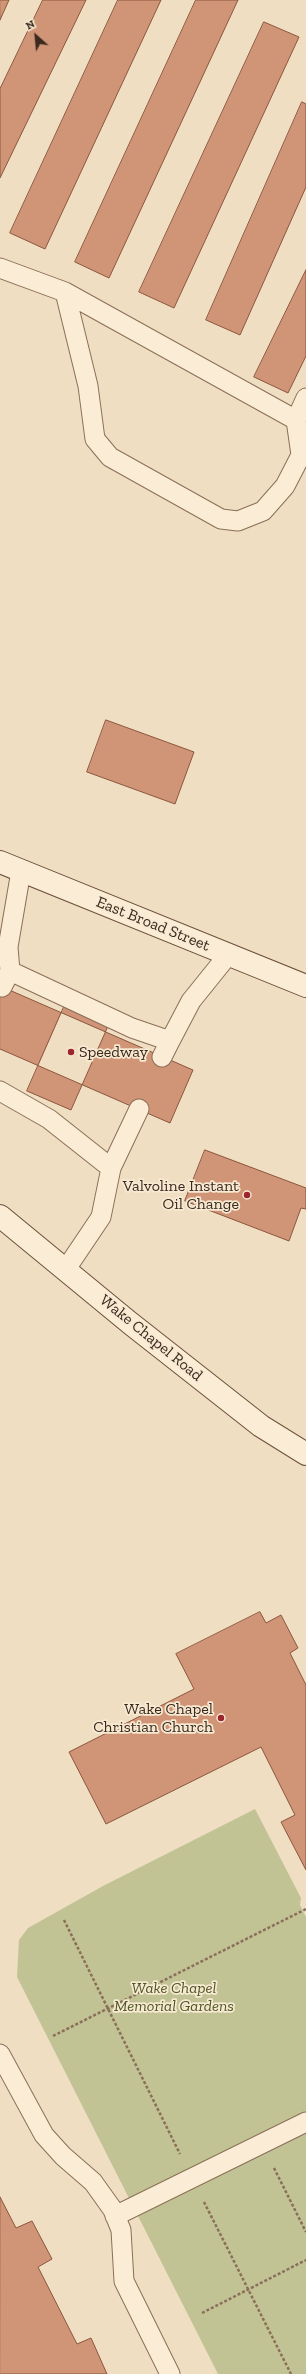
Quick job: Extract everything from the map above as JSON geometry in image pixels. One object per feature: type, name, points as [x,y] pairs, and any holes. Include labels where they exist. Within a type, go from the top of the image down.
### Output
[{"type":"main road","name":"East Broad Street","points":[[0,862],[306,986]]},
{"type":"main road","name":"Wake Chapel Road","points":[[0,1216],[130,1323],[261,1426],[306,1454]]},
{"type":"lane","points":[[0,268],[64,292],[296,420]]},
{"type":"lane","points":[[64,292],[88,386],[95,439],[110,457],[221,519],[238,522],[263,511],[281,491],[301,455],[296,420],[306,398]]},
{"type":"lane","points":[[22,871],[8,946],[6,979],[132,1028],[166,1049],[191,1001],[228,955]]},
{"type":"lane","points":[[0,1090],[49,1119],[111,1168]]},
{"type":"lane","points":[[66,1269],[102,1217],[111,1168],[139,1109]]},
{"type":"lane","points":[[0,2054],[44,2135],[63,2156],[93,2182],[115,2216],[121,2230],[124,2281],[170,2374]]},
{"type":"lane","points":[[115,2216],[306,2122]]},
{"type":"path","points":[[54,2036],[306,1909]]},
{"type":"path","points":[[64,1920],[192,2179],[291,2374]]},
{"type":"path","points":[[262,2144],[306,2232]]},
{"type":"path","points":[[202,2313],[306,2260]]},
{"type":"green space","name":"Wake Chapel Memorial Gardens","points":[[255,1809],[301,1898],[300,1905],[306,1917],[306,2374],[218,2374],[17,1977],[19,1940],[28,1928],[103,1886]]},
{"type":"building","points":[[0,0],[9,0],[0,20]]},
{"type":"building","points":[[43,0],[86,0],[0,178],[0,89]]},
{"type":"building","points":[[118,0],[161,0],[45,249],[10,233]]},
{"type":"building","points":[[196,0],[238,0],[109,278],[75,262]]},
{"type":"building","points":[[264,22],[299,37],[174,308],[139,292]]},
{"type":"building","points":[[302,102],[306,104],[306,187],[240,335],[206,320]]},
{"type":"building","points":[[306,270],[306,356],[288,393],[254,377]]},
{"type":"building","points":[[106,720],[194,752],[175,804],[87,772]]},
{"type":"building","points":[[0,986],[193,1070],[170,1123],[0,1049]]},
{"type":"building","points":[[64,1007],[108,1026],[71,1110],[27,1091]]},
{"type":"building","name":"Valvoline Instant Oil Change","points":[[205,1150],[306,1188],[306,1209],[301,1208],[289,1241],[185,1201]]},
{"type":"building","name":"Wake Chapel Christian Church","points":[[260,1612],[266,1623],[281,1615],[298,1648],[290,1653],[306,1685],[306,1870],[281,1822],[295,1815],[261,1747],[106,1824],[69,1752],[194,1689],[176,1654]]},
{"type":"building","points":[[0,2197],[16,2228],[32,2221],[52,2259],[38,2267],[77,2344],[91,2338],[107,2374],[0,2374]]},
{"type":"place","name":"Speedway","points":[[71,1052]]},
{"type":"place","name":"Valvoline Instant Oil Change","points":[[247,1195]]},
{"type":"place","name":"Wake Chapel Christian Church","points":[[221,1718]]}]
